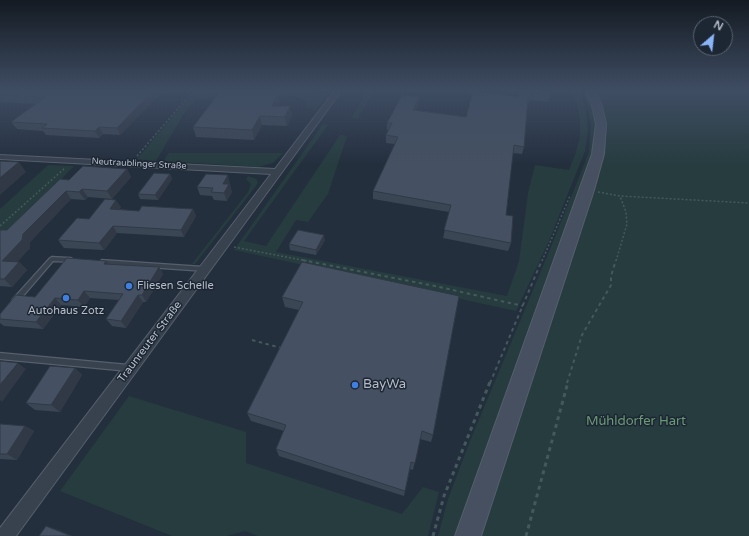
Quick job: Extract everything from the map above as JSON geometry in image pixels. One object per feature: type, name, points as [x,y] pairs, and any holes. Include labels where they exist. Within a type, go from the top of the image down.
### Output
[{"type":"main road","points":[[468,536],[490,468],[587,190],[601,135],[599,115]]},
{"type":"street","name":"Traunreuter Straße","points":[[5,536],[320,115]]},
{"type":"street","name":"Neutraublinger Straße","points":[[0,157],[278,172]]},
{"type":"lane","points":[[10,307],[52,259],[75,260]]},
{"type":"lane","points":[[98,262],[205,269]]},
{"type":"lane","points":[[0,356],[131,368]]},
{"type":"path","points":[[130,164],[172,115]]},
{"type":"path","points":[[0,226],[73,161]]},
{"type":"path","points":[[433,536],[444,496],[466,438],[572,190]]},
{"type":"path","points":[[587,190],[620,196],[749,203]]},
{"type":"path","points":[[526,536],[559,409],[582,335],[611,285],[611,276],[625,235],[627,224],[626,212],[620,196]]},
{"type":"path","points":[[224,244],[435,286],[523,306]]},
{"type":"path","points":[[252,340],[286,349]]},
{"type":"green space","points":[[174,115],[183,115],[156,161],[137,159]]},
{"type":"green space","points":[[353,115],[360,115],[358,119],[351,118]]},
{"type":"green space","points":[[579,115],[587,115],[588,130],[585,151],[549,241],[516,311],[234,250],[323,124],[328,125],[244,241],[266,246],[340,135],[347,136],[328,194],[308,222],[296,220],[276,252],[507,296],[519,261],[528,193],[535,165],[569,170],[580,137]]},
{"type":"green space","points":[[589,115],[595,115],[596,124],[592,153],[581,188],[455,536],[438,536],[448,499],[470,441],[589,152],[591,122]]},
{"type":"green space","name":"Mühldorfer Hart","points":[[604,115],[749,115],[749,536],[481,536],[594,191],[603,155],[606,125]]},
{"type":"green space","points":[[169,153],[283,153],[273,163],[258,167],[163,161]]},
{"type":"green space","points":[[48,165],[74,166],[0,242],[0,209]]},
{"type":"green space","points":[[248,176],[256,179],[258,182],[256,186],[195,264],[192,264],[248,192],[251,184],[246,179]]},
{"type":"green space","points":[[129,396],[246,432],[246,463],[402,514],[423,487],[439,492],[428,536],[258,536],[245,531],[227,536],[172,536],[60,491]]},
{"type":"building","points":[[21,115],[130,115],[117,128],[99,127],[95,131],[42,128],[47,124],[11,122]]},
{"type":"building","points":[[202,115],[286,115],[285,117],[260,116],[252,130],[193,127]]},
{"type":"building","points":[[391,115],[451,115],[466,117],[467,115],[527,115],[524,147],[514,145],[506,215],[513,216],[511,243],[444,230],[451,205],[373,191],[398,137],[386,135],[392,123],[387,123]]},
{"type":"building","points":[[0,161],[19,162],[0,178]]},
{"type":"building","points":[[83,166],[127,169],[107,191],[82,189],[79,192],[66,191],[23,234],[22,240],[2,261],[19,262],[4,279],[0,279],[0,230],[7,230],[60,179],[69,180]]},
{"type":"building","points":[[154,173],[170,174],[155,195],[138,194]]},
{"type":"building","points":[[206,174],[228,175],[223,184],[229,184],[224,193],[211,192],[213,188],[197,187]]},
{"type":"building","points":[[105,199],[116,200],[110,209],[139,211],[142,206],[193,209],[181,230],[113,226],[99,243],[58,240],[77,218],[89,219]]},
{"type":"building","points":[[298,230],[324,235],[316,250],[289,244]]},
{"type":"building","points":[[67,258],[106,261],[104,264],[159,267],[142,295],[138,295],[121,321],[106,319],[123,294],[84,291],[78,300],[55,298],[36,322],[0,319],[0,314],[16,295],[35,297]]},
{"type":"building","name":"BayWa","points":[[302,262],[459,296],[433,435],[422,431],[415,463],[411,462],[405,491],[276,449],[286,425],[247,413],[303,302],[282,297]]},
{"type":"building","points":[[0,361],[18,363],[0,385]]},
{"type":"building","points":[[50,366],[75,368],[51,405],[26,403]]},
{"type":"building","points":[[0,424],[25,426],[7,454],[0,454]]},
{"type":"building","points":[[46,526],[71,536],[39,536]]},
{"type":"place","name":"Fliesen Schelle","points":[[129,286]]},
{"type":"place","name":"Autohaus Zotz","points":[[66,298]]},
{"type":"place","name":"BayWa","points":[[355,385]]}]
